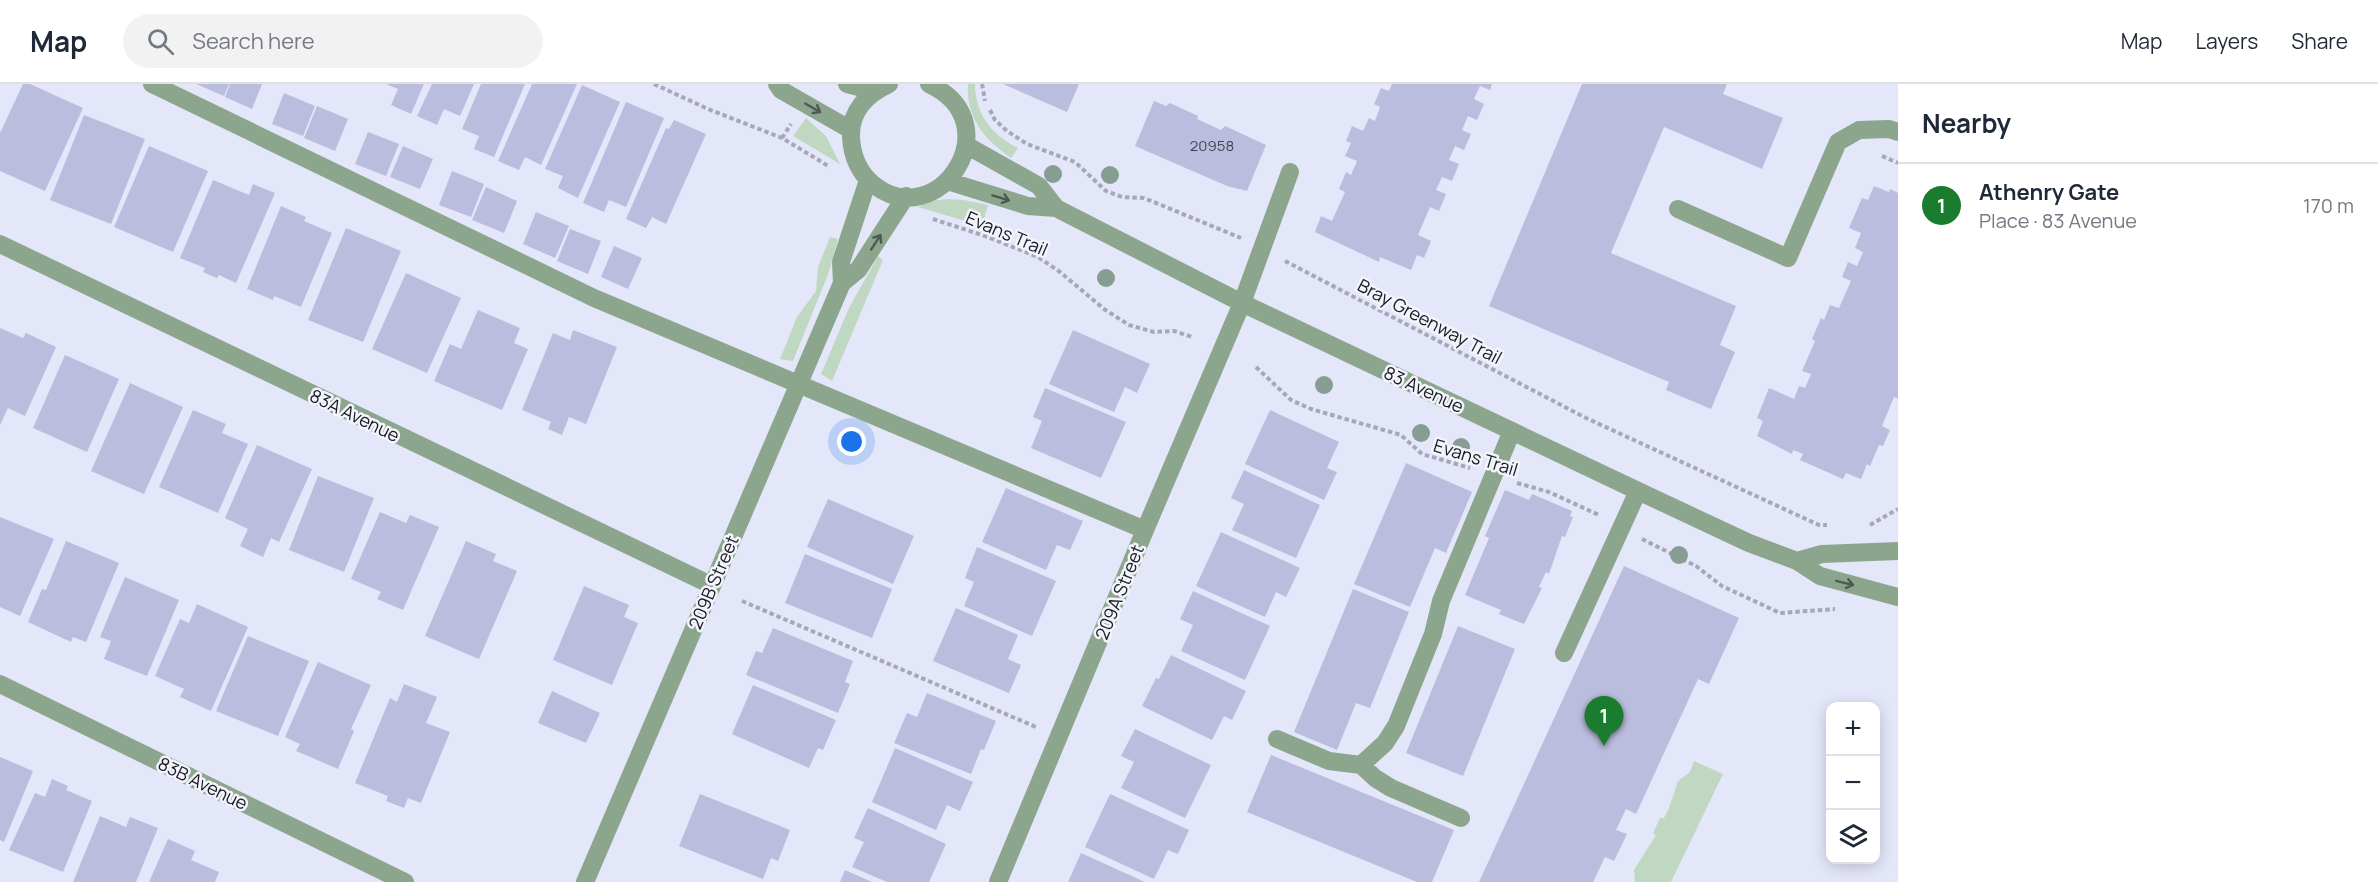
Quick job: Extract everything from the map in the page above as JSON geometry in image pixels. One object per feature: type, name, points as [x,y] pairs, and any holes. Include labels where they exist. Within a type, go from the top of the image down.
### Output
[{"type":"street","points":[[152,84],[594,298],[1145,530]]},
{"type":"street","points":[[777,84],[781,90],[851,130]]},
{"type":"street","points":[[847,84],[881,88]]},
{"type":"street","points":[[881,88],[863,102],[855,115],[851,130],[851,148],[857,165],[868,180],[886,191],[906,196],[921,195],[935,190],[957,171],[966,145],[966,128],[954,92],[929,84]]},
{"type":"street","points":[[1678,210],[1788,258],[1838,142],[1859,129],[1889,129],[1898,132]]},
{"type":"street","name":"83 Avenue","points":[[966,145],[1039,186],[1056,208]]},
{"type":"street","name":"209A Street","points":[[998,882],[1242,303],[1290,172]]},
{"type":"street","name":"209B Street","points":[[585,882],[842,283],[841,262],[868,180]]},
{"type":"street","name":"83 Avenue","points":[[947,182],[1028,206],[1056,208],[1242,303],[1749,543],[1797,561],[1820,576],[1898,597]]},
{"type":"street","name":"209B Street","points":[[842,283],[858,270],[906,196]]},
{"type":"street","name":"83A Avenue","points":[[0,244],[711,585]]},
{"type":"street","points":[[1361,765],[1385,743],[1396,726],[1433,634],[1441,601],[1512,430]]},
{"type":"street","points":[[1564,653],[1638,491]]},
{"type":"street","points":[[1797,561],[1822,554],[1898,551]]},
{"type":"street","name":"83B Avenue","points":[[0,684],[405,882]]},
{"type":"street","points":[[1277,739],[1329,761],[1361,765],[1391,788],[1461,818]]},
{"type":"path","points":[[654,84],[708,109],[782,138],[838,171]]},
{"type":"path","name":"Bray Greenway Trail","points":[[982,84],[984,100],[995,120],[1027,144],[1075,162],[1106,191],[1122,197],[1144,198],[1235,235],[1586,418],[1819,525],[1830,526]]},
{"type":"path","name":"Evans Trail","points":[[927,218],[985,236],[1038,257],[1060,272],[1104,309],[1129,325],[1154,332],[1174,331],[1192,337]]},
{"type":"path","name":"Evans Trail","points":[[1256,367],[1291,400],[1401,435],[1422,454],[1549,492],[1601,516]]},
{"type":"path","points":[[1864,528],[1898,509]]},
{"type":"path","points":[[1636,537],[1696,566],[1722,586],[1780,613],[1844,608]]},
{"type":"path","points":[[742,601],[1036,727]]},
{"type":"green space","points":[[968,84],[975,84],[978,105],[993,130],[1018,148],[1011,158],[979,127],[970,107]]},
{"type":"green space","points":[[806,118],[826,136],[840,164],[793,136]]},
{"type":"green space","points":[[948,199],[988,205],[982,226],[918,207],[930,201]]},
{"type":"green space","points":[[830,237],[838,239],[829,272],[793,361],[780,359],[797,317],[816,291],[818,267]]},
{"type":"green space","points":[[878,256],[883,260],[832,381],[821,374],[849,308]]},
{"type":"green space","points":[[1694,761],[1723,774],[1671,882],[1635,882],[1634,870],[1656,835],[1653,833],[1660,818],[1664,818],[1669,808],[1678,781],[1690,772]]},
{"type":"building","points":[[23,84],[30,84],[83,108],[45,191],[0,171],[0,133]]},
{"type":"building","points":[[196,84],[229,84],[224,96]]},
{"type":"building","points":[[230,84],[262,84],[252,109],[225,97]]},
{"type":"building","points":[[386,84],[424,84],[411,114],[391,105],[398,89]]},
{"type":"building","points":[[432,84],[474,84],[460,116],[444,109],[437,125],[417,116]]},
{"type":"building","points":[[481,84],[525,84],[494,157],[474,149],[479,136],[462,129]]},
{"type":"building","points":[[532,84],[577,84],[541,165],[525,157],[519,170],[498,161]]},
{"type":"building","points":[[1003,84],[1079,84],[1067,112]]},
{"type":"building","points":[[1392,84],[1492,84],[1490,90],[1480,86],[1474,99],[1484,104],[1477,120],[1468,116],[1462,130],[1471,134],[1464,150],[1455,146],[1449,160],[1459,164],[1452,181],[1442,177],[1436,190],[1446,194],[1439,211],[1430,207],[1418,235],[1431,241],[1424,258],[1417,255],[1411,270],[1380,257],[1379,262],[1315,232],[1321,216],[1332,221],[1345,192],[1339,189],[1346,172],[1351,175],[1357,161],[1345,156],[1351,143],[1346,141],[1352,126],[1363,131],[1369,118],[1375,121],[1380,107],[1374,104],[1381,88],[1389,91]]},
{"type":"building","points":[[1582,84],[1727,84],[1723,94],[1783,118],[1762,169],[1664,127],[1611,253],[1736,306],[1720,345],[1735,352],[1711,409],[1666,390],[1669,382],[1489,306]]},
{"type":"building","points":[[582,85],[620,102],[578,198],[558,188],[563,176],[545,169]]},
{"type":"building","points":[[284,93],[315,106],[303,136],[272,124]]},
{"type":"building","points":[[1154,101],[1166,106],[1170,103],[1221,130],[1225,126],[1266,145],[1247,191],[1227,186],[1135,146]]},
{"type":"building","points":[[626,102],[664,118],[626,207],[609,200],[604,212],[583,203]]},
{"type":"building","points":[[317,106],[348,119],[335,151],[304,138]]},
{"type":"building","points":[[84,115],[145,139],[111,224],[50,200]]},
{"type":"building","points":[[674,120],[706,134],[666,224],[652,217],[646,228],[626,219],[666,128],[669,129]]},
{"type":"building","points":[[368,132],[399,144],[386,176],[355,164]]},
{"type":"building","points":[[149,146],[208,171],[173,252],[114,227]]},
{"type":"building","points":[[403,146],[433,159],[420,189],[390,177]]},
{"type":"building","points":[[452,171],[484,184],[471,217],[439,205]]},
{"type":"building","points":[[213,180],[249,195],[253,184],[275,193],[236,283],[219,275],[217,278],[203,272],[205,268],[180,258]]},
{"type":"building","points":[[1874,186],[1898,193],[1898,399],[1894,397],[1882,426],[1890,430],[1883,446],[1879,445],[1870,466],[1867,464],[1861,479],[1846,473],[1843,479],[1800,460],[1803,454],[1793,450],[1792,454],[1757,436],[1763,421],[1757,418],[1769,388],[1794,399],[1799,386],[1805,388],[1811,374],[1802,371],[1815,341],[1812,339],[1821,318],[1824,320],[1830,305],[1839,308],[1851,281],[1842,277],[1848,262],[1857,266],[1863,252],[1855,248],[1861,233],[1849,228],[1862,198],[1868,200]]},
{"type":"building","points":[[486,187],[517,201],[504,233],[472,220]]},
{"type":"building","points":[[281,206],[306,217],[304,221],[332,233],[301,307],[274,296],[273,300],[247,289]]},
{"type":"building","points":[[536,212],[569,226],[555,258],[523,244]]},
{"type":"building","points":[[346,228],[401,251],[363,342],[308,320]]},
{"type":"building","points":[[570,229],[601,241],[588,274],[557,261]]},
{"type":"building","points":[[614,246],[642,258],[628,289],[601,277]]},
{"type":"building","points":[[406,273],[461,298],[427,373],[372,349]]},
{"type":"building","points":[[478,310],[520,328],[514,343],[528,349],[502,410],[434,381],[450,344],[461,349]]},
{"type":"building","points":[[0,328],[23,338],[26,333],[56,347],[25,416],[8,408],[0,425]]},
{"type":"building","points":[[573,330],[617,347],[586,424],[569,417],[562,435],[548,429],[551,422],[522,410],[553,333],[570,340]]},
{"type":"building","points":[[1073,330],[1150,364],[1137,393],[1125,387],[1114,412],[1049,384]]},
{"type":"building","points":[[65,355],[119,379],[87,452],[33,428]]},
{"type":"building","points":[[130,383],[183,407],[144,494],[91,471]]},
{"type":"building","points":[[1045,388],[1126,422],[1101,478],[1031,448],[1042,421],[1033,417]]},
{"type":"building","points":[[193,410],[226,424],[222,433],[248,444],[218,513],[159,487]]},
{"type":"building","points":[[1270,410],[1339,442],[1327,468],[1337,472],[1324,500],[1245,464]]},
{"type":"building","points":[[257,445],[312,469],[279,542],[271,538],[263,557],[240,546],[248,529],[225,518]]},
{"type":"building","points":[[1406,463],[1472,492],[1446,553],[1435,548],[1410,607],[1354,584]]},
{"type":"building","points":[[1244,470],[1320,505],[1296,558],[1232,530],[1244,504],[1231,498]]},
{"type":"building","points":[[318,476],[374,498],[344,572],[289,550]]},
{"type":"building","points":[[1006,488],[1083,521],[1070,550],[1057,545],[1046,570],[982,542]]},
{"type":"building","points":[[1505,490],[1529,500],[1532,494],[1572,511],[1570,516],[1573,517],[1565,537],[1562,536],[1549,574],[1546,572],[1539,587],[1542,588],[1524,624],[1499,614],[1501,610],[1465,595],[1489,538],[1485,536]]},
{"type":"building","points":[[828,499],[914,536],[893,584],[807,547]]},
{"type":"building","points":[[380,512],[406,523],[410,515],[439,527],[403,610],[377,599],[381,592],[351,579]]},
{"type":"building","points":[[0,517],[54,539],[20,616],[0,607]]},
{"type":"building","points":[[1221,532],[1300,568],[1286,597],[1276,592],[1265,617],[1196,586]]},
{"type":"building","points":[[66,541],[119,563],[86,642],[73,637],[71,642],[28,622],[42,589],[46,590]]},
{"type":"building","points":[[466,541],[496,554],[493,561],[517,571],[479,659],[425,636]]},
{"type":"building","points":[[977,547],[1056,581],[1032,636],[964,606],[974,582],[965,578]]},
{"type":"building","points":[[805,554],[892,589],[872,638],[785,603]]},
{"type":"building","points":[[1624,566],[1739,618],[1709,684],[1698,679],[1636,814],[1626,809],[1616,830],[1627,834],[1614,861],[1605,857],[1593,882],[1479,882]]},
{"type":"building","points":[[125,577],[179,600],[147,676],[104,659],[111,641],[100,637]]},
{"type":"building","points":[[584,586],[629,605],[624,617],[638,623],[612,685],[553,660]]},
{"type":"building","points":[[1353,589],[1409,612],[1370,708],[1356,703],[1337,750],[1294,732]]},
{"type":"building","points":[[1193,591],[1270,626],[1245,680],[1181,651],[1193,625],[1180,619]]},
{"type":"building","points":[[197,604],[248,627],[211,711],[180,697],[184,689],[155,676],[180,619],[189,623]]},
{"type":"building","points":[[956,608],[1018,635],[1008,659],[1021,665],[1009,693],[933,661]]},
{"type":"building","points":[[1458,626],[1515,649],[1463,776],[1406,753]]},
{"type":"building","points":[[773,628],[853,661],[845,682],[850,684],[838,713],[746,675],[756,651],[762,653]]},
{"type":"building","points":[[248,636],[309,661],[278,736],[216,711]]},
{"type":"building","points":[[1171,655],[1246,691],[1232,720],[1224,716],[1212,740],[1142,706]]},
{"type":"building","points":[[318,662],[371,685],[351,729],[354,731],[338,769],[296,751],[300,744],[285,737]]},
{"type":"building","points":[[404,684],[437,697],[426,723],[450,732],[421,803],[408,798],[404,808],[386,801],[388,796],[355,783],[390,698],[397,702]]},
{"type":"building","points":[[753,685],[836,720],[823,750],[818,748],[809,768],[732,734]]},
{"type":"building","points":[[552,691],[600,713],[586,743],[538,723]]},
{"type":"building","points":[[927,693],[996,721],[971,774],[894,743],[907,713],[917,717]]},
{"type":"building","points":[[1135,729],[1211,765],[1185,818],[1121,788],[1134,762],[1121,756]]},
{"type":"building","points":[[895,748],[973,782],[960,811],[947,805],[936,830],[872,802]]},
{"type":"building","points":[[1271,755],[1454,830],[1432,882],[1417,882],[1247,812]]},
{"type":"building","points":[[0,757],[33,771],[4,842],[0,840]]},
{"type":"building","points":[[52,779],[68,786],[66,790],[92,801],[63,872],[9,850],[35,793],[45,797]]},
{"type":"building","points":[[700,794],[790,830],[778,861],[771,858],[763,879],[679,846]]},
{"type":"building","points":[[1110,794],[1189,830],[1178,854],[1168,850],[1154,879],[1085,847]]},
{"type":"building","points":[[868,808],[946,844],[929,882],[887,882],[852,867],[864,842],[854,838]]},
{"type":"building","points":[[100,816],[126,827],[130,817],[158,828],[136,882],[73,882]]},
{"type":"building","points":[[168,839],[195,851],[191,860],[219,872],[215,882],[149,882]]},
{"type":"building","points":[[1081,853],[1145,882],[1068,882]]},
{"type":"building","points":[[845,870],[872,882],[840,882]]},
{"type":"place","name":"Athenry Gate","points":[[1604,746]]}]
